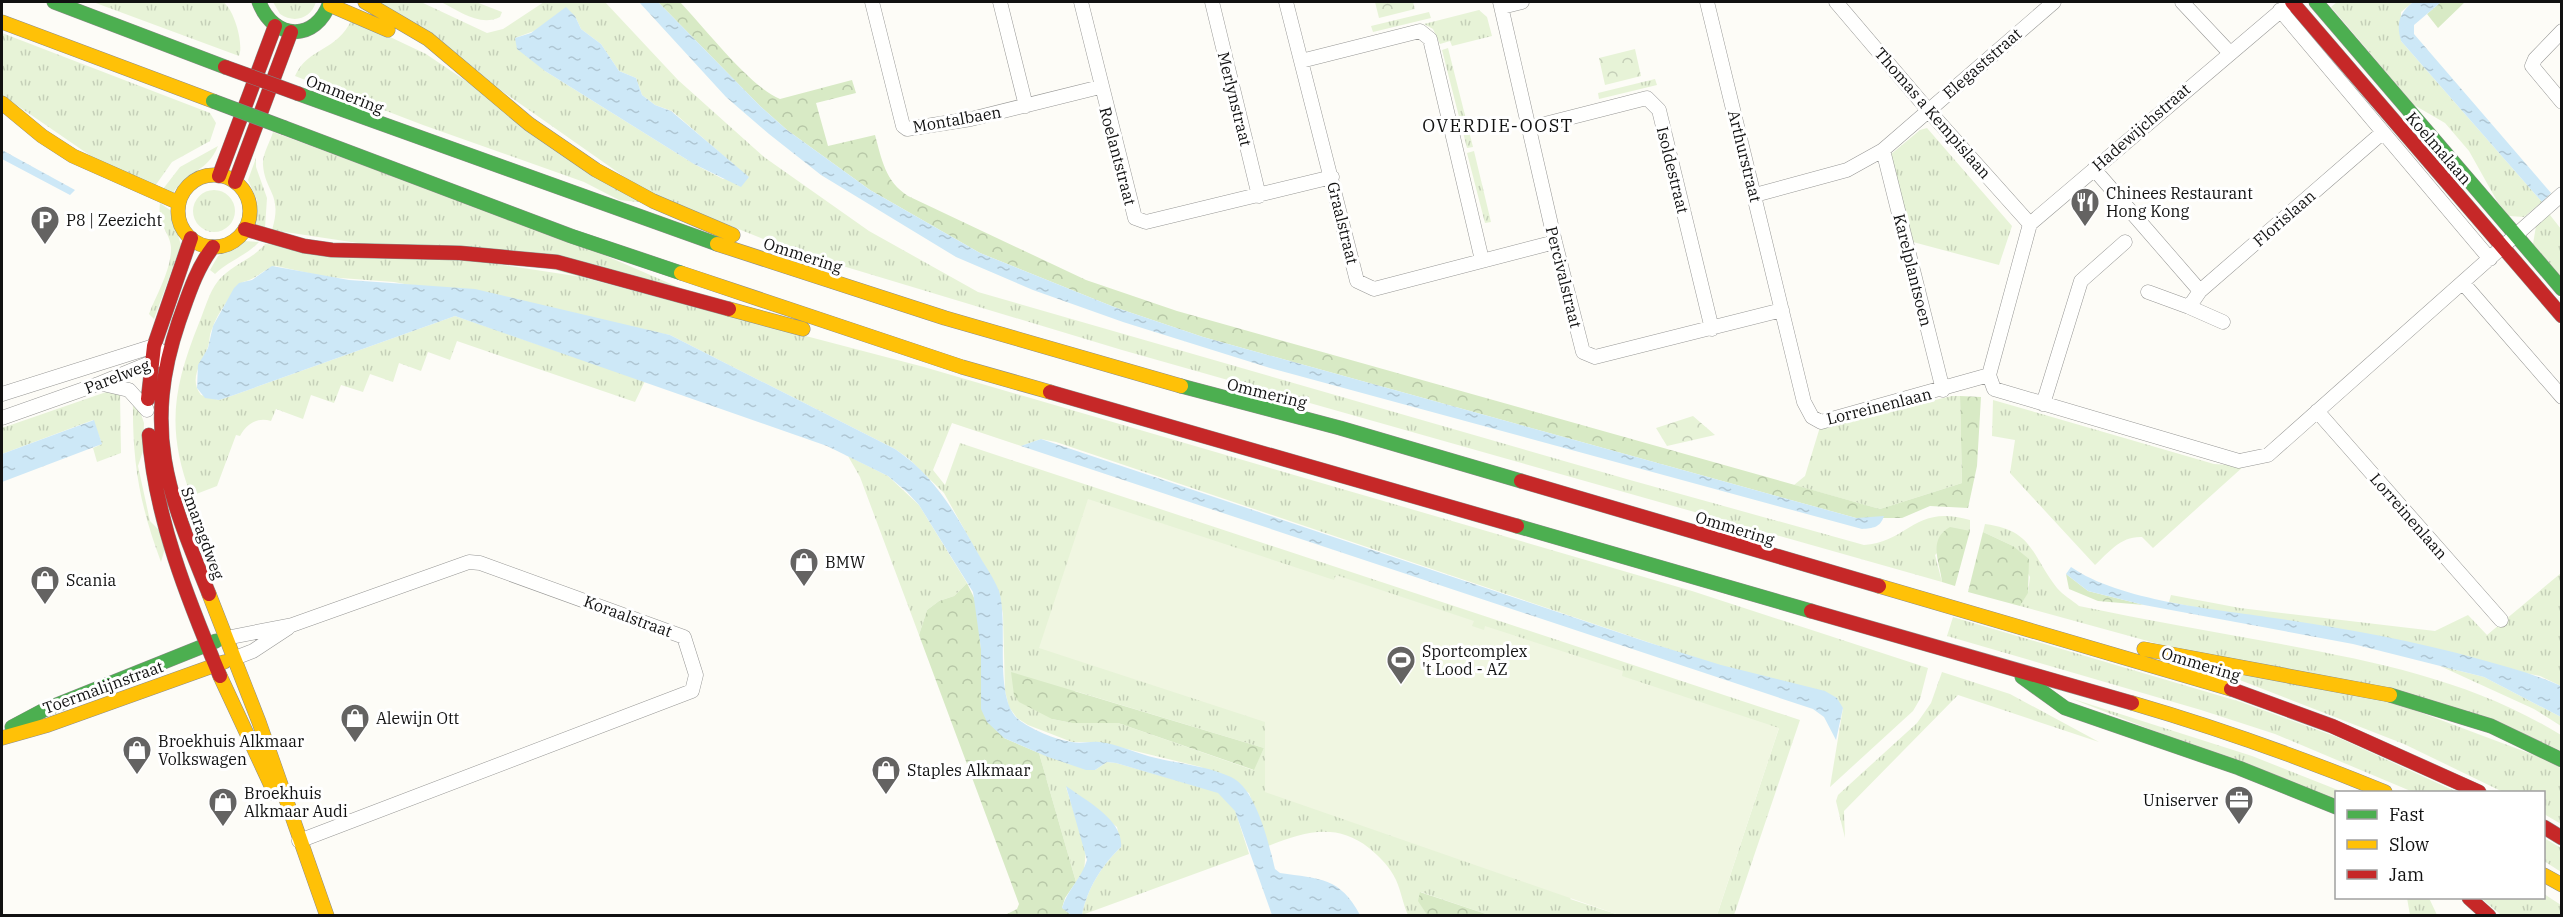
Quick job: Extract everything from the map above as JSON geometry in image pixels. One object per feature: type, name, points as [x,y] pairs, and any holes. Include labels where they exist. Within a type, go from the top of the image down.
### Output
[{"type":"main road","name":"Ommering","points":[[54,2],[539,183],[839,284],[1069,354],[1228,400],[1340,428],[2224,687],[2372,742],[2477,791]]},
{"type":"main road","points":[[259,2],[264,15],[275,26],[291,32],[315,27],[324,18],[330,3],[450,59]]},
{"type":"main road","points":[[365,2],[412,28],[529,124],[596,170],[653,201],[839,284]]},
{"type":"main road","name":"Koelmalaan","points":[[2316,2],[2562,289]]},
{"type":"main road","name":"Koelmalaan","points":[[2288,4],[2562,316]]},
{"type":"main road","points":[[2,22],[571,236],[962,367],[2208,725],[2299,757],[2383,791]]},
{"type":"main road","points":[[219,176],[275,26]]},
{"type":"main road","points":[[235,182],[291,32]]},
{"type":"main road","points":[[2,103],[42,136],[73,156],[179,203]]},
{"type":"main road","points":[[219,176],[235,182],[248,199],[249,220],[245,230],[231,243],[213,247],[202,245],[191,238],[181,225],[179,203],[189,185],[198,179],[219,176]]},
{"type":"main road","points":[[245,230],[304,246],[332,250],[510,255],[557,262],[753,317],[962,367]]},
{"type":"main road","name":"Smaragdweg","points":[[191,238],[154,346],[147,410],[150,465],[158,503],[206,645],[250,748],[296,834]]},
{"type":"main road","name":"Smaragdweg","points":[[213,247],[189,294],[167,356],[158,426],[164,466],[179,517],[235,658],[283,789],[296,834],[327,915]]},
{"type":"main road","points":[[2006,623],[2406,698],[2491,726],[2562,760]]},
{"type":"main road","name":"Toermalijnstraat","points":[[2,732],[44,710],[226,638]]},
{"type":"main road","name":"Toermalijnstraat","points":[[2,738],[235,658]]},
{"type":"main road","points":[[2005,666],[2066,708],[2239,768],[2335,806]]},
{"type":"main road","points":[[2545,828],[2562,837]]},
{"type":"main road","points":[[2545,876],[2562,885]]},
{"type":"main road","points":[[2471,899],[2489,915]]},
{"type":"street","name":"Montalbaen","points":[[872,2],[903,126],[908,129],[1026,106],[1100,87]]},
{"type":"street","points":[[1000,2],[1026,106]]},
{"type":"street","name":"Roelantstraat","points":[[1081,2],[1100,87],[1135,218],[1146,222],[1332,177]]},
{"type":"street","name":"Merlynstraat","points":[[1212,2],[1259,196]]},
{"type":"street","name":"Graalstraat","points":[[1286,2],[1357,281],[1374,289],[1555,242]]},
{"type":"street","points":[[1501,4],[1522,2]]},
{"type":"street","name":"Arthurstraat","points":[[1707,2],[1782,310]]},
{"type":"street","name":"Thomas a Kempislaan","points":[[1836,2],[2030,224]]},
{"type":"street","name":"Elegaststraat","points":[[1755,195],[1847,170],[1883,150],[2054,2]]},
{"type":"street","points":[[2182,2],[2229,52]]},
{"type":"street","name":"Percivalstraat","points":[[1501,4],[1555,242],[1584,352],[1595,357],[1782,310]]},
{"type":"street","name":"Hadewijchstraat","points":[[2030,224],[2288,4]]},
{"type":"street","name":"Koelmalaan","points":[[2288,4],[2382,133],[2490,259]]},
{"type":"street","points":[[1301,61],[1420,31],[1430,39],[1482,260]]},
{"type":"street","points":[[2562,31],[2532,66],[2562,102]]},
{"type":"street","name":"Isoldestraat","points":[[1529,128],[1647,98],[1659,110],[1712,329]]},
{"type":"street","name":"Florislaan","points":[[2189,308],[2200,291],[2382,133]]},
{"type":"street","name":"Karelplantsoen","points":[[1883,150],[1943,390]]},
{"type":"street","points":[[2094,169],[2200,291]]},
{"type":"street","points":[[2030,224],[1989,375],[1994,390],[2239,460],[2268,455],[2560,196]]},
{"type":"street","points":[[2043,404],[2081,281],[2125,242]]},
{"type":"street","points":[[2463,283],[2562,397]]},
{"type":"street","points":[[2148,292],[2223,322]]},
{"type":"street","name":"Lorreinenlaan","points":[[1782,310],[1804,402],[1812,417],[1821,422],[1943,390],[1989,375]]},
{"type":"street","name":"Parelweg","points":[[2,394],[154,346],[167,356],[152,364],[2,418]]},
{"type":"street","points":[[101,383],[129,390],[147,410]]},
{"type":"street","name":"Lorreinenlaan","points":[[2317,411],[2502,620]]},
{"type":"street","name":"Koraalstraat","points":[[226,638],[292,625],[460,563],[480,563],[684,636],[696,675],[692,691],[296,834]]},
{"type":"street","name":"Koraalstraat","points":[[235,658],[253,651],[292,625]]},
{"type":"green space","points":[[93,2],[223,2],[231,12],[237,27],[240,43],[239,56]]},
{"type":"green space","points":[[273,2],[316,2],[314,8],[302,18],[291,19],[280,14]]},
{"type":"green space","points":[[375,2],[421,2],[487,33],[503,29],[544,2],[605,2],[678,80],[764,157],[869,231],[978,292],[1864,545],[1892,538],[1913,525],[1936,517],[1951,516],[1970,520],[1970,531],[1960,531],[1935,555],[1942,582],[1122,350],[793,251],[646,192]],"holes":[[[575,16],[581,29],[601,44],[619,71],[636,78],[642,95],[655,105],[672,111],[749,178],[723,179],[694,164],[545,71],[515,38]]]},
{"type":"green space","points":[[441,2],[476,2],[502,12],[500,17],[492,20],[477,19]]},
{"type":"green space","points":[[658,2],[680,2],[742,70],[780,99],[852,80],[856,93],[816,103],[828,146],[875,135],[889,177],[908,196],[1086,280],[1177,311],[1880,509],[1962,483],[1960,396],[1981,397],[1977,466],[1968,508],[1930,506],[1902,518],[1856,518],[1203,337],[1114,307],[980,253],[870,190],[787,130],[760,106]]},
{"type":"green space","points":[[1375,2],[1413,2],[1415,9],[1379,18]]},
{"type":"green space","points":[[2337,2],[2413,2],[2401,12],[2401,41],[2542,202],[2524,217],[2509,216],[2497,201],[2469,151],[2445,123],[2414,105],[2331,7]]},
{"type":"green space","points":[[2441,2],[2465,2],[2438,28],[2427,14]]},
{"type":"green space","points":[[1479,10],[1487,17],[1492,36],[1452,46],[1450,41],[1440,44],[1433,29],[1424,24]]},
{"type":"green space","points":[[1429,12],[1431,18],[1373,32],[1371,26]]},
{"type":"green space","points":[[352,19],[426,54],[647,203],[619,200],[584,182],[423,125],[295,76],[307,60],[339,38]]},
{"type":"green space","points":[[2,33],[210,113],[216,123],[210,141],[172,162],[155,186],[104,165],[2,95]]},
{"type":"green space","points":[[1448,48],[1473,147],[1467,148],[1442,50]]},
{"type":"green space","points":[[1635,49],[1641,76],[1605,85],[1599,58]]},
{"type":"green space","points":[[1655,79],[1657,85],[1599,99],[1598,93]]},
{"type":"green space","points":[[1927,128],[2012,226],[1999,265],[1913,242],[1890,155],[1920,130]]},
{"type":"green space","points":[[273,132],[588,248],[694,294],[272,230],[276,208],[264,174],[263,161]]},
{"type":"green space","points":[[218,146],[209,161],[185,179],[173,193],[163,189],[180,167]]},
{"type":"green space","points":[[1474,151],[1491,222],[1485,223],[1467,153]]},
{"type":"green space","points":[[256,158],[256,167],[267,198],[265,228],[255,224],[257,200],[248,180]]},
{"type":"green space","points":[[214,190],[222,191],[229,196],[234,203],[234,219],[229,226],[222,231],[214,232],[206,231],[199,226],[194,219],[193,211],[194,203],[199,196],[206,191]]},
{"type":"green space","points":[[160,203],[170,210],[181,245],[154,319],[149,314],[171,255],[170,242],[160,217]]},
{"type":"green space","points":[[2551,213],[2550,215],[2561,229],[2561,277],[2533,244],[2536,226]]},
{"type":"green space","points":[[244,241],[259,242],[215,274],[210,270],[218,256]]},
{"type":"green space","points":[[265,244],[513,259],[924,367],[1692,591],[1928,668],[1920,699],[1913,711],[1830,787],[1843,708],[1056,442],[1041,439],[1021,446],[952,423],[933,470],[945,485],[960,443],[1800,720],[1734,915],[1717,915],[1779,728],[1570,899],[1619,915],[1489,915],[1421,892],[1419,901],[1427,915],[1408,915],[1398,884],[1391,871],[1377,855],[1357,840],[1332,832],[1320,832],[1294,837],[1268,846],[1249,793],[1201,767],[1098,742],[1072,742],[1028,725],[1017,718],[1009,707],[1005,691],[1003,614],[998,590],[944,493],[909,459],[895,449],[670,335],[394,282],[327,277],[272,267],[243,282],[218,316],[196,377],[197,389],[201,395],[219,400],[455,316],[645,381],[635,402],[457,341],[450,360],[428,352],[421,371],[399,363],[393,382],[370,374],[363,392],[341,385],[334,403],[311,395],[303,419],[276,409],[271,421],[253,422],[240,436],[236,435],[217,486],[191,496],[178,450],[176,429],[178,389],[183,368],[215,285],[223,275],[260,250]],"holes":[[[1075,691],[1264,748],[1253,770],[1118,723],[1072,723],[1052,719]]]},
{"type":"green space","points":[[112,390],[120,393],[121,453],[97,462],[93,448],[102,444],[93,420],[2,454],[2,428]]},
{"type":"green space","points":[[1960,396],[1962,483],[1880,509],[1794,485],[1805,476],[1820,427]]},
{"type":"green space","points":[[133,397],[144,423],[143,451],[138,466],[150,521],[160,531],[165,548],[161,562],[147,520],[138,481]]},
{"type":"green space","points":[[1993,400],[2214,464],[2244,466],[2153,548],[2142,537],[2128,539],[2116,546],[2095,565],[2010,473],[2015,440],[1992,436]]},
{"type":"green space","points":[[1693,416],[1715,435],[1667,446],[1656,428]]},
{"type":"green space","points":[[848,456],[888,476],[919,505],[967,583],[954,596],[939,601],[927,610],[919,635],[860,477]]},
{"type":"green space","name":"Sportcomplex 't Lood - AZ","points":[[1088,499],[1334,580],[1336,575],[1474,621],[1472,626],[1484,630],[1485,626],[1623,671],[1622,676],[1779,728],[1717,915],[1619,915],[1265,792],[1265,722],[1039,648]]},
{"type":"green space","points":[[1985,524],[2001,527],[2023,539],[2057,588],[2079,606],[2318,651],[2426,676],[2460,687],[2528,716],[2561,735],[2561,753],[2492,720],[2195,654],[2020,606],[2028,592],[2030,577],[2013,546],[1983,532]]},
{"type":"green space","points":[[1950,527],[1970,531],[1955,586],[1942,582],[1937,552],[1939,538]]},
{"type":"green space","points":[[1983,532],[2013,546],[2029,559],[2028,593],[2020,606],[1968,592]]},
{"type":"green space","points":[[2561,573],[2561,686],[2540,676],[2169,602],[2171,595],[2240,608],[2435,631],[2468,615],[2487,635]]},
{"type":"green space","points":[[2066,574],[2088,591],[2144,605],[2098,601],[2069,589]]},
{"type":"green space","points":[[967,583],[977,604],[981,649],[1004,738],[1039,753],[1076,882],[1065,898],[1062,908],[1071,915],[1005,915],[1017,909],[1019,904],[919,635],[927,610],[939,601],[954,596]]},
{"type":"green space","points":[[1953,617],[2241,702],[2337,737],[2455,791],[2411,791],[2275,734],[2201,710],[1947,636]]},
{"type":"green space","points":[[2201,665],[2382,698],[2561,765],[2561,824],[2545,815],[2545,791],[2501,791],[2404,744]]},
{"type":"green space","points":[[2440,666],[2484,677],[2561,717],[2561,726],[2534,709]]},
{"type":"green space","points":[[1011,672],[1264,748],[1254,770],[1118,723],[1072,723],[1052,719],[1019,702],[1014,695]]},
{"type":"green space","points":[[1942,672],[2010,694],[2099,742],[1958,695],[1844,811],[1845,838],[1836,801],[1838,795],[1917,723],[1931,703]]},
{"type":"green space","points":[[2070,698],[2252,756],[2340,791],[2335,791],[2335,802]]},
{"type":"green space","points":[[1039,753],[1095,770],[1107,762],[1116,763],[1218,792],[1235,810],[1249,854],[1082,915],[1096,878],[1121,847],[1117,827],[1066,787],[1086,850],[1084,871],[1076,882]]},
{"type":"green space","points":[[2545,839],[2561,848],[2561,872],[2545,862]]},
{"type":"green space","points":[[1420,892],[1489,915],[1427,915],[1418,901]]},
{"type":"green space","points":[[2545,895],[2561,905],[2561,915],[2501,915],[2482,899],[2545,899]]},
{"type":"green space","points":[[2407,899],[2429,899],[2437,915],[2410,915]]},
{"type":"water","points":[[639,2],[658,2],[760,106],[787,130],[870,190],[980,253],[1114,307],[1203,337],[1856,518],[1884,516],[1876,527],[1862,529],[1270,368],[1123,322],[1033,290],[956,257],[821,175],[726,97]]},
{"type":"water","points":[[2413,2],[2441,2],[2414,25],[2414,34],[2551,193],[2542,202],[2401,41],[2400,19]]},
{"type":"water","points":[[566,7],[575,16],[581,29],[601,44],[619,71],[636,78],[642,95],[655,105],[671,111],[749,177],[741,187],[694,164],[545,71],[517,49],[515,38],[531,33]]},
{"type":"water","points":[[2,150],[75,190],[70,195],[2,159]]},
{"type":"water","points":[[272,266],[349,280],[475,289],[670,335],[895,449],[922,471],[943,497],[997,586],[1002,605],[1006,694],[1010,709],[1018,719],[1058,739],[1075,743],[1106,743],[1149,756],[1213,770],[1231,777],[1248,792],[1254,804],[1265,832],[1275,869],[1280,873],[1328,882],[1345,893],[1360,915],[1272,915],[1235,811],[1218,793],[1116,763],[1107,762],[1095,770],[1086,770],[1004,738],[987,722],[981,709],[981,649],[973,592],[919,505],[907,492],[888,476],[827,446],[455,316],[219,400],[205,398],[197,388],[198,365],[208,348],[213,326],[234,288],[239,283],[252,280]]},
{"type":"water","points":[[94,420],[102,444],[2,482],[2,454]]},
{"type":"water","points":[[1041,439],[1647,642],[1721,665],[1825,691],[1837,698],[1843,708],[1836,740],[1824,717],[1813,709],[1021,446]]},
{"type":"water","points":[[2071,567],[2091,579],[2141,596],[2196,607],[2377,635],[2453,652],[2521,671],[2561,686],[2561,717],[2484,677],[2353,644],[2144,605],[2088,591],[2066,574]]},
{"type":"water","points":[[1066,786],[1102,812],[1116,828],[1120,837],[1121,847],[1096,878],[1082,915],[1071,915],[1062,908],[1087,860]]},
{"type":"traffic: fast","points":[[54,2],[225,67]]},
{"type":"traffic: fast","points":[[259,2],[274,24],[284,30],[295,32],[305,30],[315,24],[324,15],[330,2]]},
{"type":"traffic: fast","points":[[2316,2],[2562,289]]},
{"type":"traffic: fast","points":[[299,94],[717,244]]},
{"type":"traffic: fast","points":[[213,101],[285,128]]},
{"type":"traffic: fast","points":[[285,128],[571,236],[681,273]]},
{"type":"traffic: fast","points":[[1181,386],[1340,428],[1521,481]]},
{"type":"traffic: fast","points":[[1517,526],[1811,611]]},
{"type":"traffic: fast","points":[[12,727],[44,710],[216,641]]},
{"type":"traffic: fast","points":[[2022,677],[2065,708],[2239,768],[2335,807]]},
{"type":"traffic: fast","points":[[2390,695],[2491,726],[2562,760]]},
{"type":"traffic: slow","points":[[365,2],[428,39],[529,124],[596,170],[653,201],[733,235]]},
{"type":"traffic: slow","points":[[330,5],[388,30]]},
{"type":"traffic: slow","points":[[2,22],[213,101]]},
{"type":"traffic: slow","points":[[2,103],[42,136],[73,156],[179,203]]},
{"type":"traffic: slow","points":[[214,175],[234,181],[244,191],[250,211],[244,231],[234,241],[214,247],[194,241],[184,231],[178,211],[184,191],[194,181],[214,175]]},
{"type":"traffic: slow","points":[[717,244],[945,318],[1181,386]]},
{"type":"traffic: slow","points":[[681,273],[962,367],[1050,392]]},
{"type":"traffic: slow","points":[[729,309],[803,329]]},
{"type":"traffic: slow","points":[[1879,586],[2231,689]]},
{"type":"traffic: slow","points":[[209,594],[259,722],[327,916]]},
{"type":"traffic: slow","points":[[2144,649],[2390,695]]},
{"type":"traffic: slow","points":[[2,738],[48,725],[224,662]]},
{"type":"traffic: slow","points":[[220,676],[275,794]]},
{"type":"traffic: slow","points":[[2132,703],[2260,744],[2383,791]]},
{"type":"traffic: slow","points":[[2545,876],[2562,885]]},
{"type":"traffic: jam","points":[[2292,2],[2562,316]]},
{"type":"traffic: jam","points":[[219,176],[275,26]]},
{"type":"traffic: jam","points":[[235,182],[291,32]]},
{"type":"traffic: jam","points":[[225,67],[299,94]]},
{"type":"traffic: jam","points":[[245,229],[304,246],[332,250],[460,253],[557,262],[729,309]]},
{"type":"traffic: jam","points":[[148,399],[154,346],[191,238]]},
{"type":"traffic: jam","points":[[209,594],[194,558],[172,492],[161,429],[162,395],[168,360],[179,321],[197,273],[213,247]]},
{"type":"traffic: jam","points":[[1050,392],[1517,526]]},
{"type":"traffic: jam","points":[[149,435],[152,466],[166,528],[185,588],[220,676]]},
{"type":"traffic: jam","points":[[1521,481],[1879,586]]},
{"type":"traffic: jam","points":[[1811,611],[2132,703]]},
{"type":"traffic: jam","points":[[2231,689],[2332,726],[2477,791]]},
{"type":"traffic: jam","points":[[2545,828],[2562,838]]},
{"type":"traffic: jam","points":[[2470,899],[2489,916]]},
{"type":"place","name":"Chinees Restaurant Hong Kong","points":[[2085,228]]},
{"type":"place","name":"P8 | Zeezicht","points":[[45,246]]},
{"type":"place","name":"BMW","points":[[804,588]]},
{"type":"place","name":"Scania","points":[[45,606]]},
{"type":"place","name":"Sportcomplex 't Lood - AZ","points":[[1401,686]]},
{"type":"place","name":"Alewijn Ott","points":[[355,744]]},
{"type":"place","name":"Broekhuis Alkmaar Volkswagen","points":[[137,776]]},
{"type":"place","name":"Staples Alkmaar","points":[[886,796]]},
{"type":"place","name":"Uniserver","points":[[2239,826]]},
{"type":"place","name":"Broekhuis Alkmaar Audi","points":[[223,828]]},
{"type":"district","name":"OVERDIE-OOST","points":[[1498,125]]}]
